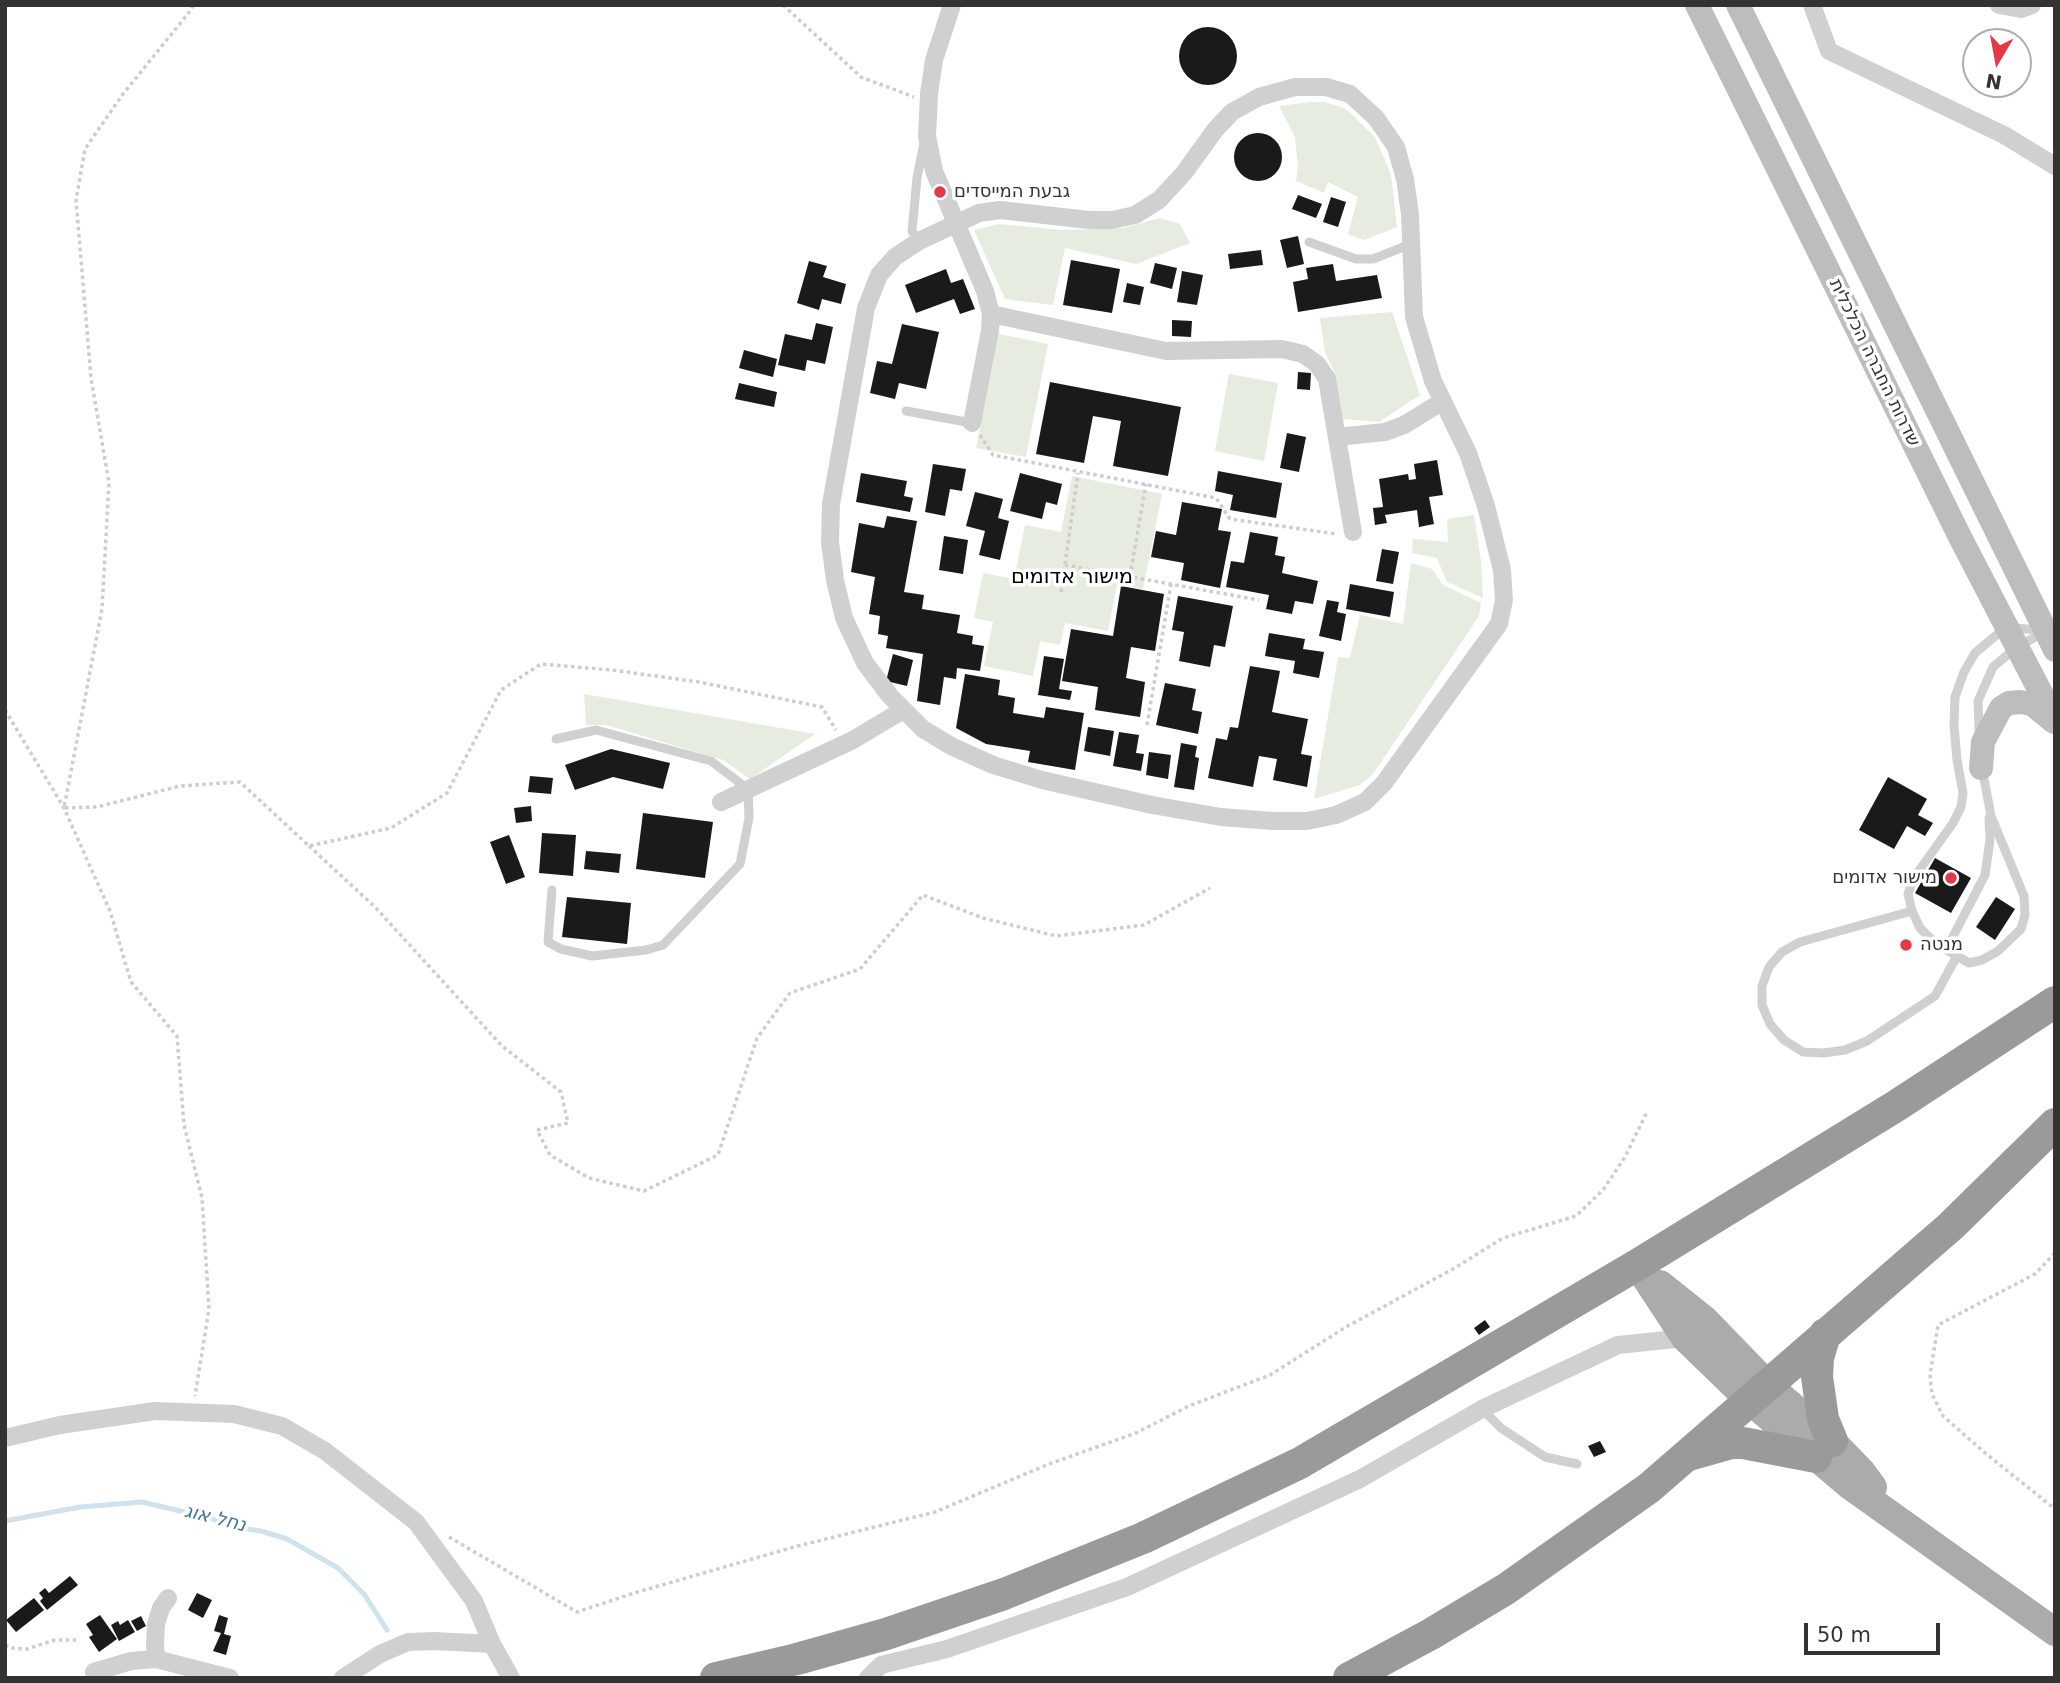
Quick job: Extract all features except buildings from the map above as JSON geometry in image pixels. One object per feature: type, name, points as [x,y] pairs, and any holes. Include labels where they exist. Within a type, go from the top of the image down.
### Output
[{"type":"highway","points":[[716,1678],[886,1634],[1004,1594],[1143,1538],[1300,1463],[1637,1265],[1896,1106],[2055,1002]]},
{"type":"highway","points":[[1349,1678],[1431,1634],[1506,1589],[1648,1488],[1951,1226],[2055,1124]]},
{"type":"highway","points":[[1684,1457],[1731,1443],[1824,1449],[1817,1377],[1818,1358],[1825,1334]]},
{"type":"main road","name":"שדרות החברה הכלכלית","points":[[1697,5],[2055,721]]},
{"type":"main road","name":"שדרות החברה הכלכלית","points":[[1738,5],[2052,635]]},
{"type":"main road","points":[[1981,768],[1983,742],[2001,708],[2009,703],[2032,704],[2055,721]]},
{"type":"main road","points":[[1637,1265],[1685,1338],[1758,1392],[1824,1449],[1850,1485],[2055,1632]]},
{"type":"main road","points":[[1637,1265],[1705,1320],[1758,1392]]},
{"type":"street","points":[[952,5],[934,60],[928,128],[934,172],[985,291],[991,314],[972,423]]},
{"type":"street","points":[[1812,5],[1829,51],[2004,135],[2055,166]]},
{"type":"street","points":[[1999,5],[2021,9],[2032,5]]},
{"type":"street","points":[[1326,87],[1350,94],[1376,118],[1396,147],[1405,179],[1414,317],[1426,362],[1468,453],[1486,506],[1502,570],[1504,600],[1499,624],[1384,783],[1366,802],[1336,815],[1307,821],[1222,817],[1152,805],[1042,780],[993,765],[951,746],[923,729],[864,663],[845,618],[830,542],[831,504],[866,308],[879,275],[895,257],[956,222],[979,213],[999,210],[1088,220],[1112,220],[1135,215],[1159,200],[1232,112],[1259,97],[1283,90],[1326,87]]},
{"type":"street","points":[[991,314],[1166,351],[1282,349],[1303,354],[1317,364],[1327,379],[1353,532]]},
{"type":"street","points":[[1337,437],[1385,432],[1404,425],[1443,401]]},
{"type":"street","points":[[721,802],[845,744],[904,710]]},
{"type":"street","points":[[868,1678],[881,1665],[947,1649],[1127,1587],[1360,1479],[1482,1409],[1618,1345],[1685,1338]]},
{"type":"street","points":[[5,1438],[60,1425],[155,1411],[234,1414],[282,1426],[334,1457],[416,1522],[474,1601],[492,1644],[511,1678]]},
{"type":"street","points":[[156,1659],[156,1624],[161,1608],[168,1598]]},
{"type":"street","points":[[343,1678],[380,1654],[408,1642],[492,1644]]},
{"type":"street","points":[[94,1672],[131,1661],[156,1659],[230,1678]]},
{"type":"lane","points":[[919,241],[912,232],[917,177],[928,128]]},
{"type":"lane","points":[[1309,242],[1356,259],[1373,259],[1411,244]]},
{"type":"lane","points":[[906,411],[972,423]]},
{"type":"lane","points":[[1989,809],[2024,896],[2025,915],[2021,929],[1998,951],[1982,960],[1969,963],[1935,943],[1920,928],[1908,894],[1913,879],[1953,823],[1961,807],[1963,793],[1957,760],[1955,698],[1964,672],[1975,653],[2011,637],[2052,635]]},
{"type":"lane","points":[[2011,637],[2052,635]]},
{"type":"lane","points":[[1946,950],[1985,875],[1990,840],[1989,809],[1981,768],[1978,702],[1993,667],[2011,637]]},
{"type":"lane","points":[[552,890],[548,942],[561,950],[592,956],[646,950],[663,945],[740,864],[749,818],[748,789],[711,761],[596,730],[556,739]]},
{"type":"lane","points":[[1912,911],[1800,942],[1782,952],[1769,967],[1762,986],[1762,1004],[1770,1024],[1784,1040],[1803,1052],[1824,1053],[1845,1050],[1867,1041],[1935,996],[1957,956]]},
{"type":"lane","points":[[1482,1409],[1501,1429],[1545,1457],[1577,1464]]},
{"type":"path","points":[[64,808],[102,609],[109,483],[91,378],[76,200],[85,149],[123,94],[193,5]]},
{"type":"path","points":[[783,5],[861,77],[929,103]]},
{"type":"path","points":[[972,423],[993,455],[1216,498],[1230,519],[1332,535],[1353,532]]},
{"type":"path","points":[[1061,592],[1079,472]]},
{"type":"path","points":[[1130,576],[1146,484]]},
{"type":"path","points":[[1065,565],[1259,600]]},
{"type":"path","points":[[1147,725],[1171,584]]},
{"type":"path","points":[[309,846],[391,828],[447,793],[501,690],[541,664],[612,670],[686,681],[822,707],[845,744]]},
{"type":"path","points":[[5,710],[64,808],[110,911],[131,982],[177,1036],[184,1125],[202,1198],[209,1309],[193,1413]]},
{"type":"path","points":[[64,808],[97,807],[180,786],[240,782],[374,906],[502,1046],[561,1093],[568,1123],[537,1130],[550,1155],[589,1178],[644,1191],[718,1155],[757,1038],[790,993],[860,969],[923,895],[983,918],[1056,936],[1144,925],[1210,888]]},
{"type":"path","points":[[416,1522],[449,1536],[578,1612],[794,1546],[935,1511],[1049,1464],[1136,1433],[1189,1406],[1269,1376],[1346,1326],[1453,1269],[1503,1238],[1576,1216],[1603,1190],[1625,1157],[1647,1112]]},
{"type":"path","points":[[2055,1253],[2035,1274],[1938,1325],[1930,1375],[1932,1394],[1943,1416],[2055,1509]]},
{"type":"path","points":[[5,1645],[27,1649],[55,1640],[78,1640]]},
{"type":"shaded area","points":[[1325,102],[1346,109],[1375,137],[1391,175],[1397,227],[1364,240],[1348,234],[1358,197],[1328,182],[1324,193],[1296,181],[1298,167],[1295,137],[1279,106]]},
{"type":"shaded area","points":[[1160,218],[1180,224],[1190,243],[1136,264],[1065,248],[1053,305],[1005,299],[974,230],[999,224],[1062,230],[1124,228]]},
{"type":"shaded area","points":[[1392,312],[1420,395],[1379,422],[1343,419],[1333,369],[1325,353],[1320,318]]},
{"type":"shaded area","points":[[999,334],[1048,344],[1026,457],[976,448]]},
{"type":"shaded area","points":[[1229,374],[1278,383],[1264,461],[1215,451]]},
{"type":"shaded area","points":[[1072,476],[1162,494],[1143,589],[1117,585],[1108,631],[1065,623],[1060,645],[1040,641],[1033,676],[984,666],[993,622],[974,618],[983,573],[1014,579],[1025,525],[1061,532]]},
{"type":"shaded area","points":[[1474,515],[1483,598],[1447,582],[1437,558],[1412,553],[1413,539],[1448,542],[1447,519]]},
{"type":"shaded area","points":[[1411,563],[1432,569],[1443,585],[1481,603],[1479,616],[1373,774],[1360,785],[1314,799],[1338,657],[1350,658],[1360,615],[1403,624]]},
{"type":"shaded area","points":[[584,694],[815,734],[750,779],[723,760],[606,725],[586,725]]},
{"type":"waterway","name":"נחל אוג","points":[[5,1521],[80,1507],[142,1502],[210,1518],[233,1527],[261,1531],[287,1539],[338,1568],[364,1594],[387,1630]]},
{"type":"place","name":"גבעת המייסדים","points":[[940,192]]},
{"type":"place","name":"מישור אדומים","points":[[1951,878]]},
{"type":"place","name":"מנטה","points":[[1906,945]]},
{"type":"district","name":"מישור אדומים","points":[[1072,578]]}]
